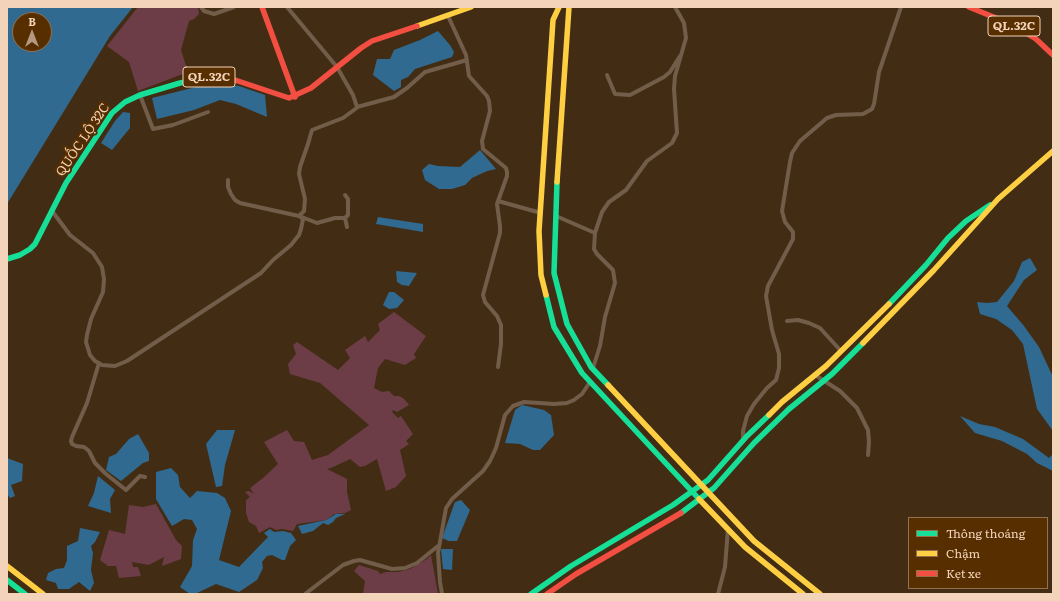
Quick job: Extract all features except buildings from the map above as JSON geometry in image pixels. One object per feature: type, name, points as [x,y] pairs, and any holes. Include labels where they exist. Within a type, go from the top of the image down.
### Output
[{"type":"main road","points":[[262,7],[295,97],[311,88],[372,41],[472,7]]},
{"type":"main road","points":[[559,7],[553,20],[540,231],[541,275],[554,327],[582,373],[699,499],[745,547],[803,594]]},
{"type":"main road","points":[[570,7],[558,161],[554,273],[567,324],[593,368],[701,485],[754,541],[820,594]]},
{"type":"main road","name":"QL.32C","points":[[969,7],[1013,25],[1036,39],[1053,55]]},
{"type":"main road","name":"QUỐC LỘ 32C","points":[[7,259],[20,255],[32,247],[66,183],[112,113],[125,102],[180,83],[213,77],[232,79],[285,97],[295,97]]},
{"type":"main road","points":[[547,594],[576,574],[679,514],[714,488],[754,443],[789,409],[832,374],[909,297],[998,200],[1053,151]]},
{"type":"main road","points":[[530,594],[590,554],[673,505],[708,480],[743,440],[782,402],[841,351],[926,265],[948,238],[966,221],[998,200]]},
{"type":"main road","points":[[7,566],[43,594]]},
{"type":"main road","points":[[7,580],[25,594]]},
{"type":"street","points":[[201,7],[204,11],[214,14],[234,7]]},
{"type":"street","points":[[287,7],[337,68],[353,94],[357,107]]},
{"type":"street","points":[[593,368],[600,346],[605,317],[616,283],[613,270],[595,252],[595,234],[602,212],[607,205],[626,190],[647,161],[672,142],[676,137],[678,130],[673,96],[675,76],[686,41],[686,33],[684,23],[675,7]]},
{"type":"street","points":[[743,440],[743,431],[747,416],[754,404],[767,388],[776,380],[779,368],[779,354],[772,330],[766,296],[768,286],[793,239],[793,232],[785,222],[782,211],[792,153],[800,141],[827,118],[836,114],[863,114],[872,109],[879,72],[901,7]]},
{"type":"street","points":[[448,16],[465,52],[469,76],[487,96],[490,104],[482,141],[483,148],[506,168],[507,172],[497,208],[500,232],[483,295],[485,302],[497,316],[501,325],[501,344],[498,367]]},
{"type":"street","points":[[607,75],[615,94],[630,95],[664,77],[670,72],[682,55]]},
{"type":"street","points":[[298,216],[304,211],[300,163],[312,130],[343,118],[357,107],[394,97],[407,88],[424,72],[467,60]]},
{"type":"street","points":[[140,96],[153,128],[173,125],[208,112]]},
{"type":"street","points":[[228,180],[231,194],[235,200],[240,203],[298,216],[317,223],[335,218],[345,218]]},
{"type":"street","points":[[345,195],[348,199],[348,215],[345,218],[347,227]]},
{"type":"street","points":[[498,202],[541,213]]},
{"type":"street","points":[[52,211],[70,235],[93,253],[102,267],[104,279],[103,292],[91,319],[86,342],[90,355],[99,363],[108,366],[121,365],[254,279],[295,240],[303,218],[298,216]]},
{"type":"street","points":[[556,216],[595,234]]},
{"type":"street","points":[[787,321],[798,320],[820,328],[841,351]]},
{"type":"street","points":[[99,363],[87,403],[72,437],[72,444],[84,447],[106,474],[126,490],[140,476],[146,477]]},
{"type":"street","points":[[815,375],[840,391],[857,408],[868,430],[868,455]]},
{"type":"street","points":[[442,594],[438,562],[438,546],[446,508],[452,499],[487,466],[496,448],[503,419],[509,410],[524,402],[554,404],[567,403],[579,397],[586,390],[590,382]]},
{"type":"street","points":[[718,594],[725,567],[728,530]]},
{"type":"street","points":[[305,594],[343,565],[354,560],[360,560],[392,569],[404,568],[417,563],[438,546]]},
{"type":"shaded area","points":[[138,7],[198,7],[199,14],[194,19],[189,21],[181,50],[188,72],[138,91],[129,62],[107,46]]},
{"type":"shaded area","points":[[394,312],[426,336],[414,354],[416,358],[405,365],[385,359],[378,368],[374,388],[382,392],[389,391],[394,396],[403,398],[409,405],[397,412],[393,410],[392,412],[398,418],[401,416],[413,434],[406,441],[409,444],[400,450],[406,476],[396,487],[386,491],[377,459],[365,466],[360,467],[350,459],[327,469],[347,479],[347,492],[351,510],[345,513],[334,514],[326,520],[297,524],[293,531],[282,529],[276,530],[270,527],[259,533],[256,526],[249,522],[246,513],[246,500],[250,497],[245,492],[249,491],[254,494],[250,488],[278,464],[264,442],[287,430],[294,441],[304,442],[312,460],[328,455],[369,425],[320,383],[290,374],[288,364],[296,354],[293,345],[297,342],[338,370],[350,358],[345,350],[365,336],[368,342],[380,330],[378,324]]},
{"type":"shaded area","points":[[156,504],[176,540],[182,546],[181,559],[162,566],[164,557],[149,565],[132,562],[133,567],[138,567],[141,576],[119,578],[116,566],[108,566],[100,560],[109,530],[125,534],[129,505],[143,507]]},
{"type":"shaded area","points":[[431,555],[438,594],[363,594],[365,581],[354,571],[359,565],[378,571],[380,574],[386,572],[398,572],[410,569]]},
{"type":"water","points":[[7,7],[133,7],[110,36],[7,204]]},
{"type":"water","points":[[438,31],[454,52],[452,57],[415,69],[408,77],[401,80],[401,87],[394,91],[373,75],[377,59],[390,59],[394,50]]},
{"type":"water","points":[[212,83],[239,86],[265,95],[267,117],[236,104],[220,100],[194,110],[157,119],[152,98]]},
{"type":"water","points":[[123,112],[130,113],[130,128],[112,150],[101,143],[115,121]]},
{"type":"water","points":[[480,150],[496,169],[487,171],[472,178],[465,185],[452,189],[439,189],[425,180],[422,170],[429,164],[460,167]]},
{"type":"water","points":[[378,217],[423,224],[423,232],[376,224]]},
{"type":"water","points":[[1030,258],[1037,270],[1024,280],[1007,306],[1039,347],[1053,377],[1053,431],[1037,409],[1023,344],[1012,330],[996,319],[980,314],[977,302],[997,302],[1014,281],[1022,262]]},
{"type":"water","points":[[396,271],[417,273],[409,286],[402,285],[397,282]]},
{"type":"water","points":[[389,292],[394,292],[404,300],[397,308],[389,309],[383,305]]},
{"type":"water","points":[[522,405],[544,410],[551,415],[554,435],[540,450],[533,450],[520,444],[505,443],[515,410]]},
{"type":"water","points":[[960,416],[979,424],[995,427],[1023,439],[1049,458],[1053,454],[1053,471],[1037,463],[1027,454],[1002,441],[975,433]]},
{"type":"water","points":[[217,430],[235,430],[225,465],[222,486],[216,487],[206,444]]},
{"type":"water","points":[[138,434],[149,453],[149,461],[143,463],[121,481],[106,470],[109,457],[116,454],[129,439]]},
{"type":"water","points":[[7,458],[23,464],[22,481],[11,485],[15,496],[10,498],[7,494]]},
{"type":"water","points":[[171,468],[178,475],[180,487],[190,498],[197,491],[217,493],[225,498],[231,511],[219,560],[239,567],[268,537],[264,533],[270,529],[274,532],[283,531],[291,533],[296,540],[290,546],[285,560],[272,555],[267,556],[262,562],[263,568],[257,580],[239,592],[216,584],[195,594],[190,594],[180,587],[192,566],[193,540],[197,529],[192,520],[184,519],[172,526],[156,499],[156,472]]},
{"type":"water","points":[[98,476],[115,490],[110,499],[111,513],[88,506],[94,493]]},
{"type":"water","points":[[461,500],[470,510],[457,541],[449,541],[442,538],[455,502]]},
{"type":"water","points":[[336,514],[345,514],[336,518],[328,525],[323,523],[313,531],[302,534],[298,526],[326,520]]},
{"type":"water","points":[[80,528],[100,532],[95,542],[91,546],[93,553],[91,570],[94,583],[90,591],[79,582],[69,589],[58,589],[56,583],[46,580],[48,573],[56,569],[64,568],[67,560],[67,546],[78,541]]},
{"type":"water","points":[[441,549],[453,549],[452,570],[443,569]]},
{"type":"traffic: fast","points":[[7,259],[20,255],[35,244],[66,183],[112,113],[125,102],[140,95],[180,83],[208,78]]},
{"type":"traffic: fast","points":[[557,182],[554,273],[567,324],[591,367],[608,385]]},
{"type":"traffic: fast","points":[[889,304],[926,265],[948,238],[966,221],[990,205]]},
{"type":"traffic: fast","points":[[546,295],[554,327],[582,373],[699,499]]},
{"type":"traffic: fast","points":[[681,513],[714,488],[754,443],[789,409],[832,374],[863,343]]},
{"type":"traffic: fast","points":[[531,594],[571,566],[673,505],[708,480],[747,436],[769,415]]},
{"type":"traffic: fast","points":[[7,580],[25,594]]},
{"type":"traffic: slow","points":[[417,26],[471,7]]},
{"type":"traffic: slow","points":[[546,295],[541,275],[539,231],[553,20],[559,7]]},
{"type":"traffic: slow","points":[[557,182],[569,7]]},
{"type":"traffic: slow","points":[[863,343],[934,270],[998,199],[1053,151]]},
{"type":"traffic: slow","points":[[769,415],[782,402],[826,366],[889,304]]},
{"type":"traffic: slow","points":[[608,385],[708,492]]},
{"type":"traffic: slow","points":[[708,492],[754,541],[820,594]]},
{"type":"traffic: slow","points":[[699,499],[745,547],[803,594]]},
{"type":"traffic: slow","points":[[7,566],[43,594]]},
{"type":"traffic: jam","points":[[262,7],[295,97]]},
{"type":"traffic: jam","points":[[969,7],[1013,25],[1036,39],[1053,55]]},
{"type":"traffic: jam","points":[[208,78],[213,77],[232,79],[289,98],[311,88],[372,41],[417,26]]},
{"type":"traffic: jam","points":[[547,594],[576,574],[681,513]]}]
